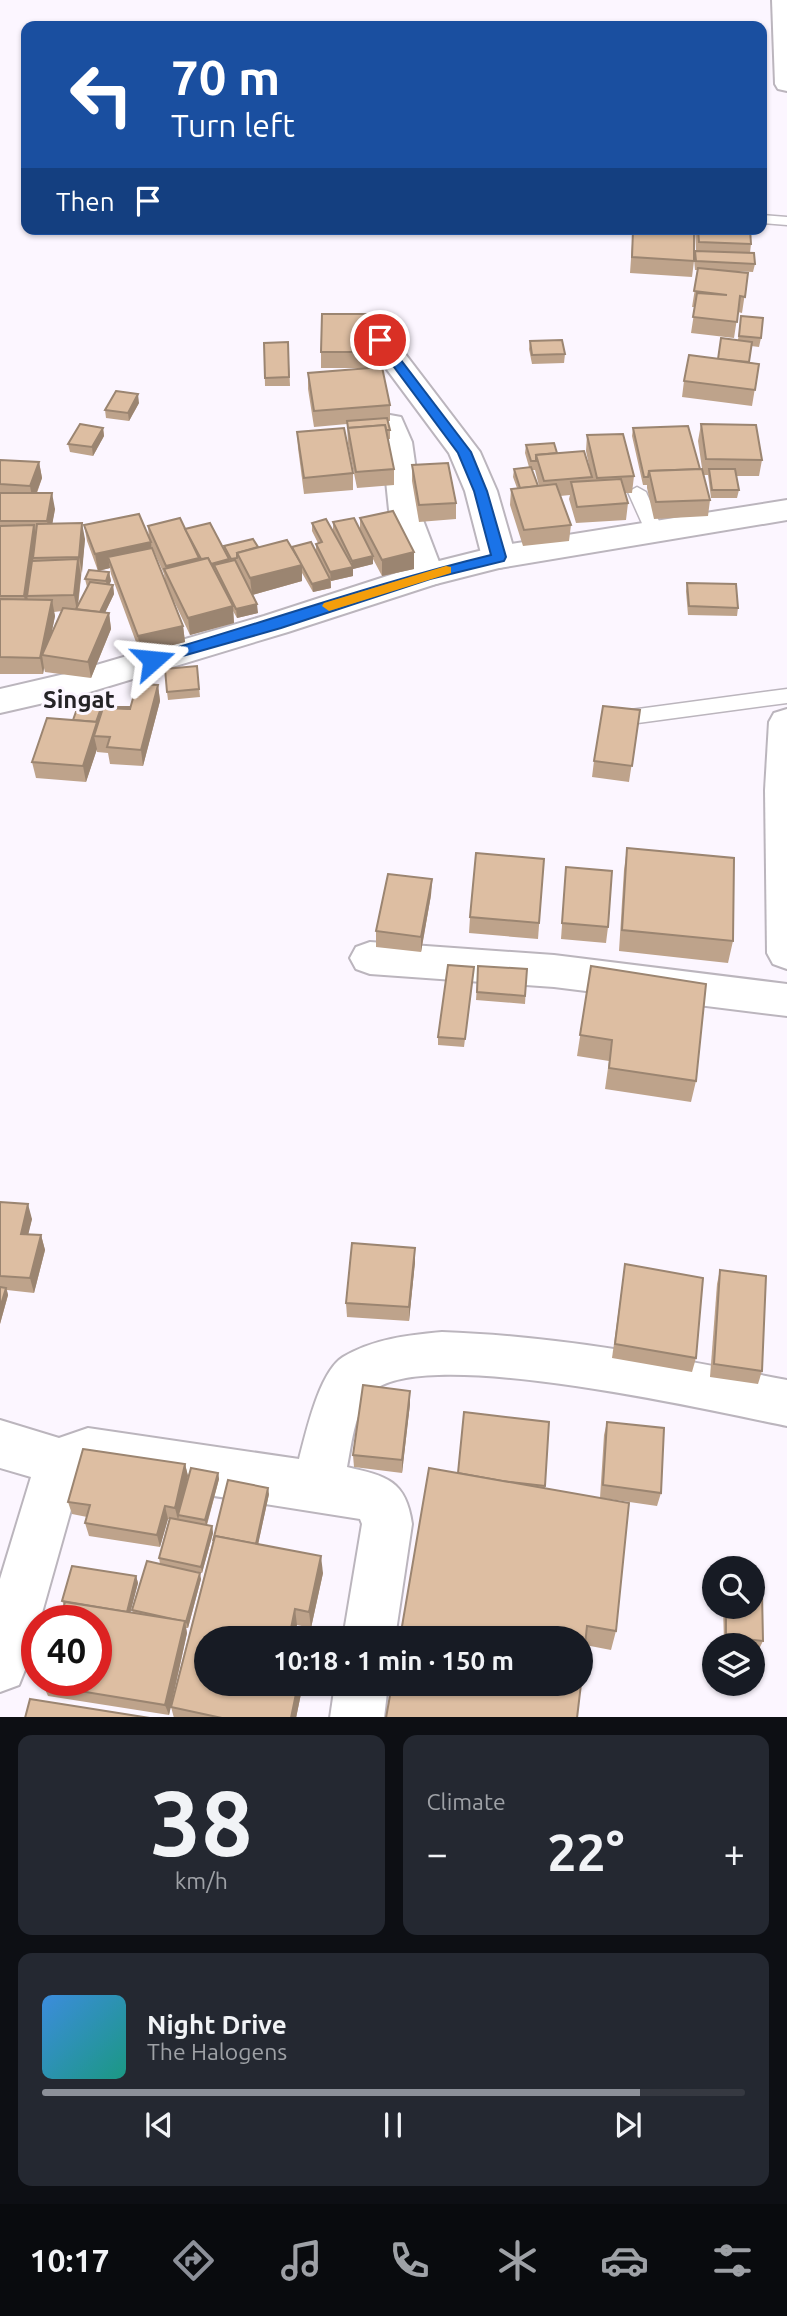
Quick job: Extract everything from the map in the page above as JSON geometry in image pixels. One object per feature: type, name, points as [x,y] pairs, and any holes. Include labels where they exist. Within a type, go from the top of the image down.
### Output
[{"type":"street","points":[[784,0],[787,84]]},
{"type":"street","points":[[380,340],[464,452],[481,491],[499,557]]},
{"type":"street","points":[[390,424],[396,436],[403,503],[427,575]]},
{"type":"street","points":[[0,701],[71,685],[276,624],[427,575],[499,557],[787,510]]},
{"type":"street","points":[[787,722],[784,790],[787,953]]},
{"type":"street","points":[[370,958],[554,971],[787,1000]]},
{"type":"street","points":[[318,1486],[343,1390],[360,1373],[387,1361],[465,1354],[551,1359],[787,1403]]},
{"type":"street","points":[[0,1444],[62,1463]]},
{"type":"street","points":[[0,1666],[62,1463],[72,1456],[88,1452],[318,1486],[375,1498],[385,1509],[387,1524],[371,1626]]},
{"type":"street","points":[[357,1717],[360,1696]]},
{"type":"lane","points":[[767,219],[787,221]]},
{"type":"lane","points":[[637,492],[654,530]]},
{"type":"lane","points":[[623,718],[787,696]]},
{"type":"building","points":[[633,235],[694,235],[694,261],[632,257]]},
{"type":"building","points":[[698,235],[750,235],[751,244],[699,242]]},
{"type":"building","points":[[695,251],[754,253],[755,264],[696,261]]},
{"type":"building","points":[[698,268],[748,273],[745,297],[740,296],[737,322],[693,317],[697,293],[727,295],[694,291]]},
{"type":"building","points":[[322,314],[368,314],[367,352],[321,352]]},
{"type":"building","points":[[741,316],[763,318],[761,338],[739,336]]},
{"type":"building","points":[[721,338],[752,342],[749,362],[718,359]]},
{"type":"building","points":[[562,340],[565,354],[532,355],[530,341]]},
{"type":"building","points":[[288,342],[289,377],[265,378],[264,343]]},
{"type":"building","points":[[689,355],[759,364],[755,390],[684,381]]},
{"type":"building","points":[[382,367],[390,405],[314,411],[308,373]]},
{"type":"building","points":[[116,391],[138,394],[128,413],[105,410]]},
{"type":"building","points":[[387,418],[390,430],[386,430],[385,425],[348,428],[347,421]]},
{"type":"building","points":[[80,424],[103,428],[92,447],[68,444]]},
{"type":"building","points":[[701,424],[756,425],[762,460],[706,459]]},
{"type":"building","points":[[385,425],[394,469],[356,472],[348,428]]},
{"type":"building","points":[[688,426],[700,469],[649,471],[648,477],[644,477],[633,428]]},
{"type":"building","points":[[344,428],[353,473],[304,478],[297,432]]},
{"type":"building","points":[[623,434],[634,476],[597,478],[587,435]]},
{"type":"building","points":[[554,443],[557,453],[536,455],[536,461],[531,461],[526,445]]},
{"type":"building","points":[[584,451],[592,477],[544,481],[536,455]]},
{"type":"building","points":[[0,460],[39,462],[30,486],[0,484]]},
{"type":"building","points":[[448,463],[456,503],[419,505],[412,465]]},
{"type":"building","points":[[531,467],[538,486],[520,488],[514,469]]},
{"type":"building","points":[[702,469],[710,500],[656,502],[649,471]]},
{"type":"building","points":[[709,469],[735,469],[739,490],[712,490]]},
{"type":"building","points":[[621,479],[628,503],[577,507],[571,482]]},
{"type":"building","points":[[556,484],[571,525],[524,530],[511,489]]},
{"type":"building","points":[[0,493],[52,493],[47,521],[0,521]]},
{"type":"building","points":[[393,511],[414,552],[382,560],[360,518]]},
{"type":"building","points":[[139,514],[151,542],[95,554],[84,525]]},
{"type":"building","points":[[180,518],[199,558],[166,566],[148,526]]},
{"type":"building","points":[[354,518],[373,556],[352,561],[333,522]]},
{"type":"building","points":[[326,519],[353,567],[330,572],[316,544],[322,542],[312,523]]},
{"type":"building","points":[[82,523],[79,557],[33,558],[37,524]]},
{"type":"building","points":[[210,523],[229,559],[211,564],[208,558],[201,559],[185,529]]},
{"type":"building","points":[[34,525],[24,596],[0,596],[0,526]]},
{"type":"building","points":[[253,539],[258,547],[237,553],[237,558],[231,559],[224,546]]},
{"type":"building","points":[[287,540],[302,565],[250,578],[237,553]]},
{"type":"building","points":[[311,542],[330,579],[312,584],[292,547]]},
{"type":"building","points":[[152,548],[183,626],[138,636],[108,557]]},
{"type":"building","points":[[208,558],[233,606],[188,618],[164,569]]},
{"type":"building","points":[[78,559],[74,595],[27,596],[32,561]]},
{"type":"building","points":[[235,560],[257,604],[236,609],[214,565]]},
{"type":"building","points":[[89,570],[109,572],[106,581],[85,579]]},
{"type":"building","points":[[90,582],[113,585],[100,612],[76,609]]},
{"type":"building","points":[[687,583],[736,584],[738,608],[689,606]]},
{"type":"building","points":[[0,599],[52,600],[40,658],[0,657]]},
{"type":"building","points":[[63,608],[109,613],[88,662],[42,655]]},
{"type":"building","points":[[197,666],[199,689],[167,692],[165,669]]},
{"type":"building","points":[[137,684],[158,685],[141,750],[107,747],[110,737],[94,736],[103,708],[130,709]]},
{"type":"building","points":[[78,706],[101,708],[96,722],[73,720]]},
{"type":"building","points":[[603,706],[640,710],[632,766],[594,761]]},
{"type":"building","points":[[47,718],[97,722],[83,766],[32,762]]},
{"type":"building","points":[[627,848],[734,858],[733,941],[622,930]]},
{"type":"building","points":[[476,853],[544,859],[539,923],[470,917]]},
{"type":"building","points":[[566,867],[612,871],[608,927],[562,923]]},
{"type":"building","points":[[388,874],[432,879],[421,937],[376,931]]},
{"type":"building","points":[[448,965],[474,967],[465,1039],[438,1037]]},
{"type":"building","points":[[478,966],[527,969],[525,996],[477,992]]},
{"type":"building","points":[[591,966],[706,984],[696,1081],[609,1068],[612,1040],[580,1035]]},
{"type":"building","points":[[0,1202],[28,1204],[21,1234],[41,1235],[30,1278],[0,1276]]},
{"type":"building","points":[[352,1243],[415,1248],[409,1307],[346,1303]]},
{"type":"building","points":[[625,1264],[703,1278],[696,1358],[615,1344]]},
{"type":"building","points":[[720,1270],[766,1276],[762,1371],[714,1364]]},
{"type":"building","points":[[0,1287],[6,1288],[0,1308]]},
{"type":"building","points":[[363,1385],[410,1391],[402,1460],[353,1455]]},
{"type":"building","points":[[464,1412],[549,1422],[545,1486],[458,1473]]},
{"type":"building","points":[[607,1422],[664,1428],[661,1493],[603,1485]]},
{"type":"building","points":[[83,1449],[185,1464],[175,1508],[165,1506],[157,1535],[85,1523],[90,1505],[68,1502]]},
{"type":"building","points":[[191,1468],[218,1473],[205,1520],[178,1515]]},
{"type":"building","points":[[429,1468],[629,1503],[616,1631],[593,1626],[402,1626]]},
{"type":"building","points":[[228,1480],[268,1488],[256,1544],[215,1536],[213,1541]]},
{"type":"building","points":[[170,1518],[212,1526],[201,1567],[159,1558]]},
{"type":"building","points":[[215,1536],[321,1556],[309,1612],[295,1609],[291,1626],[194,1626],[194,1696],[296,1696],[291,1717],[217,1717],[171,1707]]},
{"type":"building","points":[[147,1561],[200,1573],[186,1622],[132,1610]]},
{"type":"building","points":[[72,1566],[136,1576],[127,1612],[112,1609],[112,1605],[86,1605],[62,1601]]},
{"type":"building","points":[[112,1609],[185,1621],[165,1705],[110,1696]]},
{"type":"building","points":[[726,1619],[763,1619],[763,1633],[726,1633]]},
{"type":"building","points":[[390,1696],[580,1696],[577,1717],[386,1717]]},
{"type":"building","points":[[30,1699],[144,1717],[25,1717]]},
{"type":"slow traffic","points":[[329,606],[446,570]]},
{"type":"district","name":"Singat","points":[[79,699]]},
{"type":"route","points":[[153,660],[276,624],[363,594],[499,557],[481,491],[464,452],[424,395],[380,340]]}]
